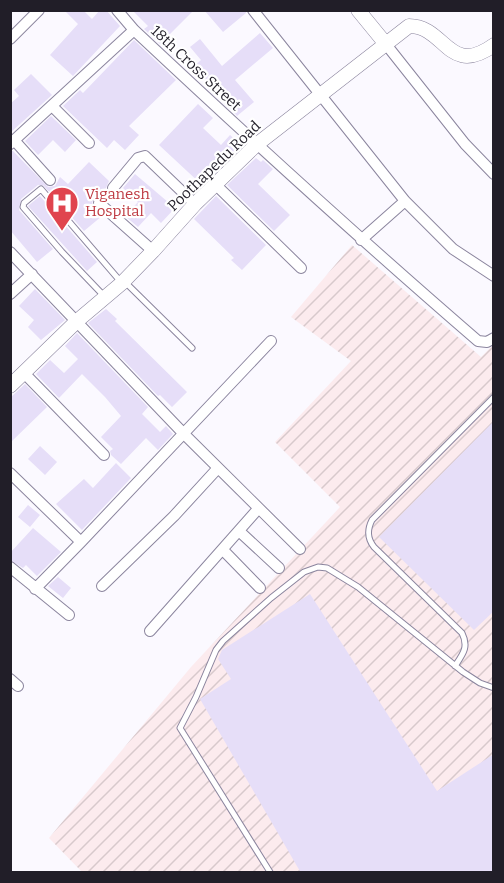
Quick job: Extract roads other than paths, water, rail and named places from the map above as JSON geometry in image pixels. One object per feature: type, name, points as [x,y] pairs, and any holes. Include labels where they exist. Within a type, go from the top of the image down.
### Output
[{"type":"street","points":[[10,39],[39,10]]},
{"type":"street","name":"18th Cross Street","points":[[117,10],[134,30],[256,145],[337,215],[361,240],[478,341],[487,342],[494,338]]},
{"type":"street","points":[[253,10],[319,96],[405,201],[453,249],[494,276]]},
{"type":"street","points":[[358,10],[465,144],[494,174]]},
{"type":"street","name":"Poothapedu Road","points":[[10,386],[77,321],[106,298],[153,251],[195,204],[256,145],[385,42],[409,26],[413,26],[422,28],[456,53],[466,57],[478,55],[494,45]]},
{"type":"street","points":[[50,180],[12,142],[134,30]]},
{"type":"street","points":[[52,106],[89,144]]},
{"type":"street","points":[[114,188],[138,158],[145,156],[195,204]]},
{"type":"street","points":[[215,184],[301,268]]},
{"type":"street","points":[[361,240],[405,201]]},
{"type":"street","points":[[99,203],[153,251]]},
{"type":"street","points":[[10,252],[183,434],[300,549]]},
{"type":"street","points":[[10,294],[32,274]]},
{"type":"street","points":[[35,589],[271,341]]},
{"type":"street","points":[[24,373],[104,455]]},
{"type":"street","points":[[102,586],[174,516],[218,468]]},
{"type":"street","points":[[10,473],[81,542]]},
{"type":"street","points":[[150,631],[258,509]]},
{"type":"street","points":[[239,531],[279,568]]},
{"type":"street","points":[[223,550],[260,588]]},
{"type":"street","points":[[10,567],[69,615]]},
{"type":"lane","points":[[106,298],[23,207],[24,203],[41,189],[123,281],[192,348]]},
{"type":"lane","points":[[456,666],[465,650],[466,642],[462,633],[374,547],[368,538],[368,527],[372,520],[494,397]]},
{"type":"lane","points":[[270,873],[180,728],[216,651],[223,641],[271,598],[304,572],[318,567],[327,568],[358,587],[456,666],[480,683],[494,688]]},
{"type":"place","name":"Viganesh Hospital","points":[[62,232]]}]
